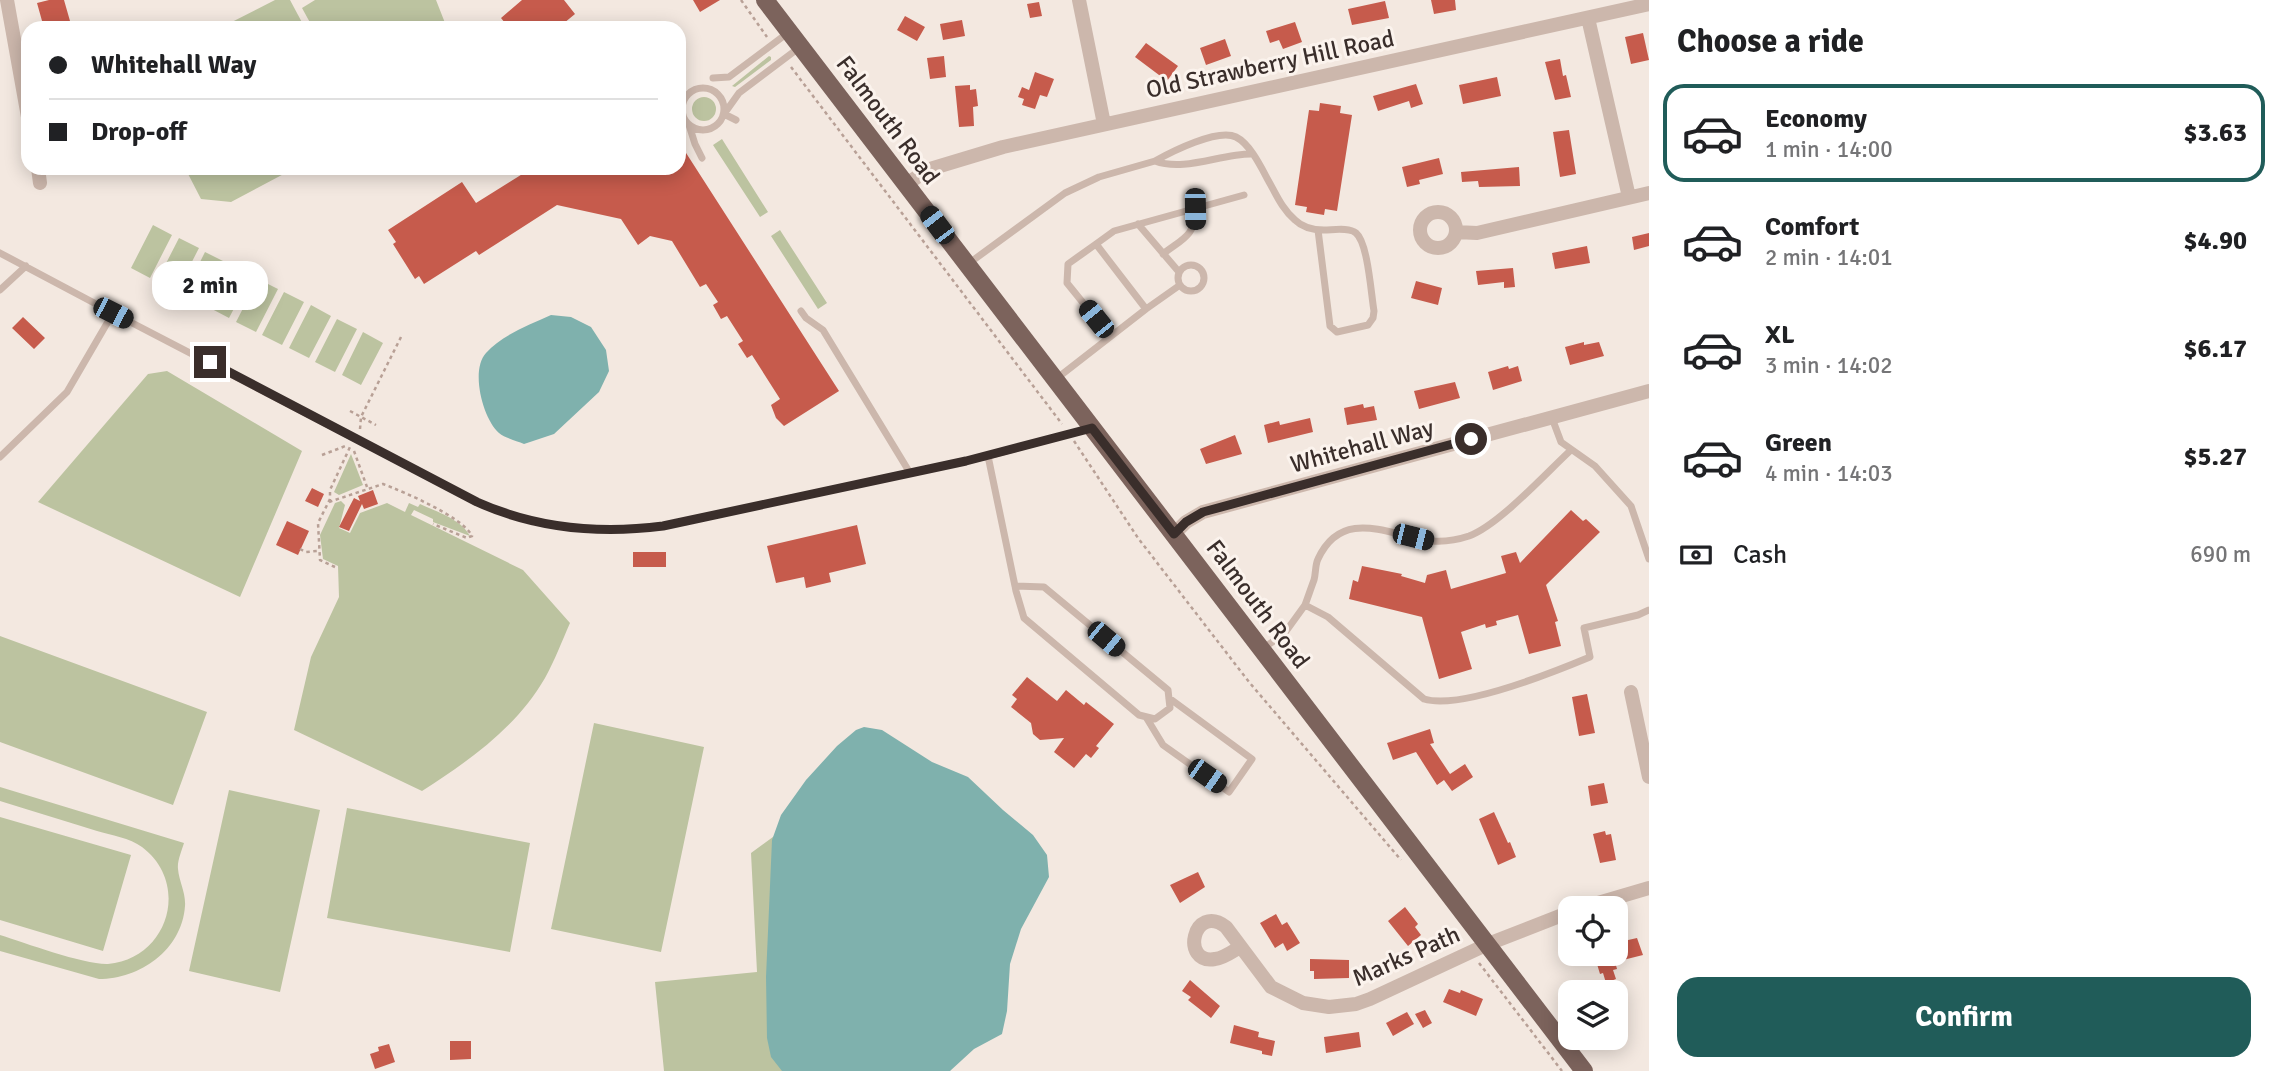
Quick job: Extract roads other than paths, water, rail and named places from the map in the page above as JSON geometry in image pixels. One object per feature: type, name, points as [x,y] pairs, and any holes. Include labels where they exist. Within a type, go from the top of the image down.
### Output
[{"type":"main road","name":"Falmouth Road","points":[[765,0],[1262,649],[1479,948],[1584,1071]]},
{"type":"street","points":[[7,0],[21,78]]},
{"type":"street","points":[[1079,0],[1104,124]]},
{"type":"street","name":"Old Strawberry Hill Road","points":[[906,184],[930,169],[1003,147],[1649,4]]},
{"type":"street","points":[[1588,18],[1629,197]]},
{"type":"street","points":[[38,175],[40,183]]},
{"type":"street","points":[[1456,232],[1477,233],[1649,193]]},
{"type":"street","name":"Whitehall Way","points":[[1174,534],[1186,522],[1203,512],[1649,391]]},
{"type":"street","points":[[1631,692],[1649,777]]},
{"type":"street","points":[[1622,896],[1649,888]]},
{"type":"street","name":"Marks Path","points":[[1240,947],[1261,976],[1280,993],[1303,1003],[1329,1007],[1356,1004],[1370,999],[1479,948],[1558,917]]},
{"type":"lane","points":[[686,96],[717,79],[729,77],[790,32]]},
{"type":"lane","points":[[689,124],[695,128],[709,129],[716,126],[739,93],[801,47]]},
{"type":"lane","points":[[700,88],[718,94],[722,100],[723,114]]},
{"type":"lane","points":[[723,114],[736,120]]},
{"type":"lane","points":[[686,119],[702,158]]},
{"type":"lane","points":[[967,265],[1065,193],[1099,177],[1155,161],[1177,149],[1232,136],[1238,138],[1251,154],[1288,214],[1296,222],[1318,230],[1350,230],[1360,239],[1366,258],[1374,311],[1368,325],[1337,332],[1330,326],[1318,230]]},
{"type":"lane","points":[[1155,161],[1175,165],[1226,155],[1251,154]]},
{"type":"lane","points":[[1110,336],[1067,283],[1068,264],[1114,231],[1244,195]]},
{"type":"lane","points":[[1163,254],[1192,232],[1196,223],[1195,209]]},
{"type":"lane","points":[[1138,224],[1179,272],[1180,285]]},
{"type":"lane","points":[[1096,244],[1146,309]]},
{"type":"lane","points":[[0,253],[477,502],[504,513],[540,522],[600,529],[648,528],[988,456],[1092,428]]},
{"type":"lane","points":[[1179,272],[1185,266],[1193,265],[1201,269],[1204,277],[1202,285],[1195,290],[1187,290],[1180,285]]},
{"type":"lane","points":[[0,290],[26,266]]},
{"type":"lane","points":[[1056,379],[1180,285]]},
{"type":"lane","points":[[801,310],[806,318],[823,330],[910,473]]},
{"type":"lane","points":[[0,457],[67,392],[113,313]]},
{"type":"lane","points":[[1552,417],[1561,442],[1595,466],[1631,506],[1649,559]]},
{"type":"lane","points":[[1262,649],[1284,634],[1305,605],[1317,561],[1326,546],[1345,531],[1359,527],[1375,528],[1430,541],[1448,542],[1472,535],[1490,526],[1571,450]]},
{"type":"lane","points":[[988,456],[1015,586],[1024,618],[1139,715],[1155,719],[1170,708],[1168,690],[1044,587],[1015,586]]},
{"type":"lane","points":[[1305,605],[1328,617],[1424,699],[1440,702],[1510,686],[1590,657],[1584,628],[1649,610]]},
{"type":"lane","points":[[1146,717],[1163,745],[1229,792],[1252,759],[1168,698]]},
{"type":"water","points":[[551,315],[571,317],[591,327],[606,350],[609,371],[599,392],[554,434],[524,444],[499,433],[488,417],[480,394],[481,361],[500,341]]},
{"type":"water","points":[[864,727],[882,730],[932,762],[968,777],[1033,835],[1047,855],[1049,877],[1021,929],[1010,964],[1007,1011],[1002,1034],[974,1049],[950,1071],[782,1071],[771,1057],[767,1038],[766,977],[772,840],[781,815],[806,780],[837,746],[856,730]]}]
